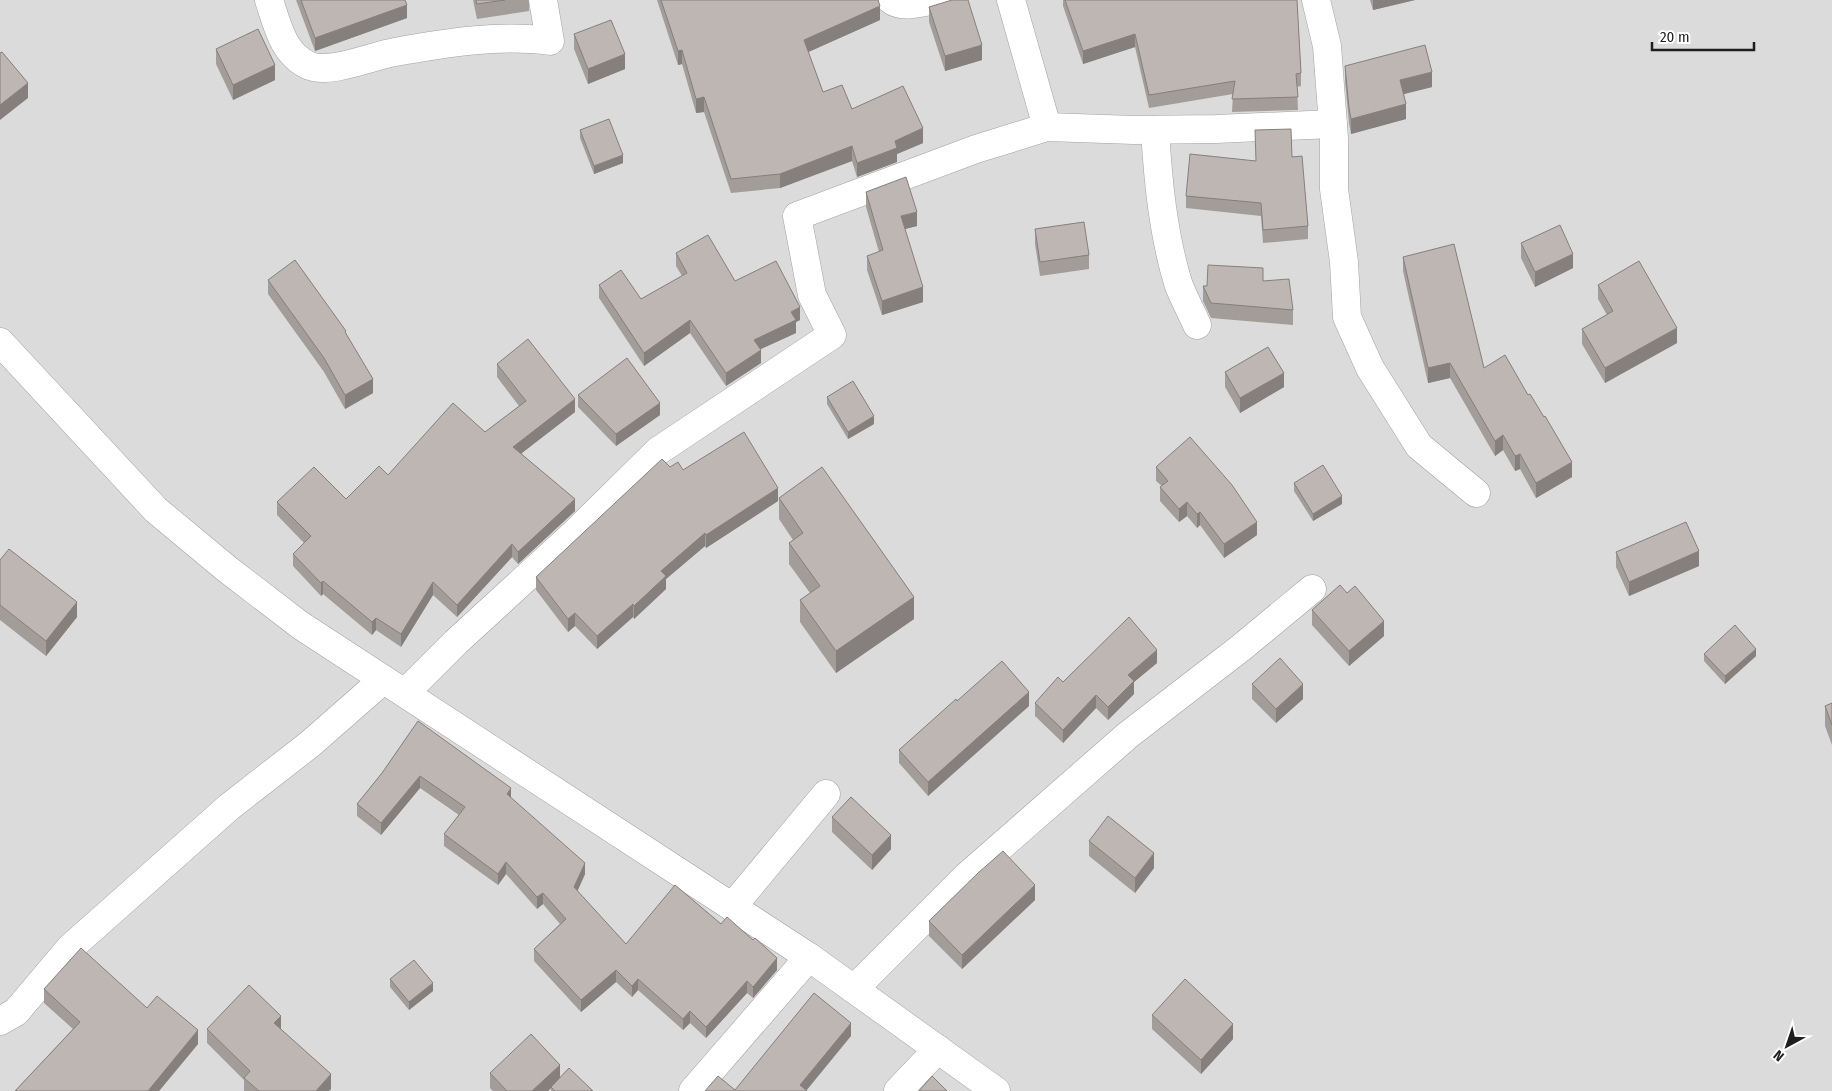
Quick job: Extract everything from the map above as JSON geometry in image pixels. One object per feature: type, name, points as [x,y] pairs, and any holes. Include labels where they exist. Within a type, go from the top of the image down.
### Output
[{"type":"street","points":[[269,0],[283,40],[296,57],[310,66],[333,68],[392,52],[455,42],[550,41],[543,0]]},
{"type":"street","points":[[891,0],[896,3],[908,4],[936,0]]},
{"type":"street","points":[[1011,0],[1047,127]]},
{"type":"street","points":[[1316,0],[1327,46],[1334,189],[1344,262],[1347,317],[1370,368],[1418,446],[1476,493]]},
{"type":"street","points":[[407,694],[410,688],[456,642],[576,532],[658,451],[832,335],[812,295],[797,216],[976,149],[1047,127],[1155,130],[1332,124]]},
{"type":"street","points":[[1155,130],[1158,182],[1168,241],[1178,284],[1197,325]]},
{"type":"street","points":[[0,342],[156,510],[227,569],[300,625],[809,957],[996,1091]]},
{"type":"street","points":[[854,988],[968,876],[1120,742],[1242,647],[1312,588]]},
{"type":"street","points":[[0,1021],[16,1012],[70,948],[229,807],[310,744],[383,680]]},
{"type":"street","points":[[732,907],[826,794]]},
{"type":"street","points":[[693,1091],[809,957]]},
{"type":"street","points":[[898,1091],[938,1049]]},
{"type":"shaded area","points":[[0,0],[1832,0],[1832,1091],[0,1091]]},
{"type":"building","points":[[301,0],[405,0],[407,5],[315,38]]},
{"type":"building","points":[[476,0],[505,0],[477,4]]},
{"type":"building","points":[[661,0],[878,0],[880,6],[804,40],[823,92],[842,85],[852,109],[903,86],[923,128],[895,141],[897,148],[857,163],[852,146],[780,174],[731,179],[704,97],[696,99],[682,50],[678,51]]},
{"type":"building","points":[[952,0],[968,0],[982,45],[945,56],[929,7]]},
{"type":"building","points":[[1065,0],[1297,0],[1301,73],[1296,74],[1298,97],[1232,99],[1235,81],[1149,95],[1135,34],[1083,51]]},
{"type":"building","points":[[611,20],[625,54],[588,69],[574,34]]},
{"type":"building","points":[[258,29],[275,65],[233,85],[216,49]]},
{"type":"building","points":[[1425,45],[1432,72],[1400,80],[1406,104],[1351,119],[1345,66]]},
{"type":"building","points":[[2,52],[28,83],[0,105],[0,53]]},
{"type":"building","points":[[609,119],[623,155],[594,166],[580,130]]},
{"type":"building","points":[[1291,129],[1292,157],[1302,156],[1308,226],[1263,230],[1261,203],[1186,196],[1190,154],[1256,161],[1255,130]]},
{"type":"building","points":[[906,177],[917,212],[901,216],[923,287],[882,301],[867,256],[883,250],[866,192]]},
{"type":"building","points":[[1084,222],[1089,255],[1040,262],[1035,229]]},
{"type":"building","points":[[1560,225],[1573,254],[1535,272],[1521,243]]},
{"type":"building","points":[[708,235],[735,281],[776,261],[800,307],[791,312],[796,320],[754,340],[761,350],[726,373],[690,320],[644,353],[599,285],[621,270],[641,299],[687,273],[676,253]]},
{"type":"building","points":[[1454,244],[1484,368],[1505,355],[1528,395],[1530,394],[1545,416],[1572,462],[1536,483],[1520,454],[1515,456],[1503,435],[1495,441],[1450,363],[1428,368],[1403,257]]},
{"type":"building","points":[[295,260],[346,331],[373,379],[345,395],[324,358],[268,280]]},
{"type":"building","points":[[1639,261],[1677,328],[1605,368],[1582,329],[1613,311],[1598,285]]},
{"type":"building","points":[[1208,265],[1263,268],[1263,281],[1289,279],[1293,310],[1211,303],[1203,286],[1207,286]]},
{"type":"building","points":[[528,339],[575,399],[513,447],[575,499],[518,552],[512,544],[457,605],[433,582],[401,634],[376,618],[372,622],[323,581],[321,583],[293,554],[311,536],[277,502],[314,467],[346,499],[379,466],[388,475],[453,403],[485,432],[526,401],[497,364]]},
{"type":"building","points":[[1268,347],[1284,373],[1240,398],[1225,372]]},
{"type":"building","points":[[627,358],[660,403],[616,434],[578,395]]},
{"type":"building","points":[[853,381],[874,416],[848,432],[827,397]]},
{"type":"building","points":[[744,432],[778,488],[706,535],[705,533],[661,571],[666,576],[634,606],[633,604],[597,636],[575,613],[568,619],[536,577],[662,459],[670,467],[678,462],[683,470]]},
{"type":"building","points":[[1190,437],[1232,485],[1257,522],[1224,544],[1200,512],[1197,514],[1187,502],[1179,509],[1160,487],[1168,481],[1156,467]]},
{"type":"building","points":[[1323,465],[1342,496],[1313,514],[1294,483]]},
{"type":"building","points":[[822,467],[914,597],[836,651],[800,600],[820,586],[789,543],[803,533],[779,498]]},
{"type":"building","points":[[1686,522],[1699,551],[1629,582],[1616,552]]},
{"type":"building","points":[[9,549],[77,602],[46,641],[0,605],[0,560]]},
{"type":"building","points":[[1340,585],[1347,593],[1355,586],[1384,621],[1349,651],[1312,610]]},
{"type":"building","points":[[1129,617],[1157,650],[1128,675],[1134,681],[1108,707],[1096,695],[1063,730],[1035,703],[1058,677],[1063,682]]},
{"type":"building","points":[[1735,625],[1756,649],[1725,676],[1704,654]]},
{"type":"building","points":[[1280,658],[1303,684],[1276,709],[1252,684]]},
{"type":"building","points":[[1002,661],[1029,692],[928,782],[899,750]]},
{"type":"building","points":[[1832,703],[1832,725],[1825,706]]},
{"type":"building","points":[[418,721],[511,788],[507,794],[585,863],[574,887],[626,944],[675,885],[721,924],[727,917],[753,940],[755,938],[777,958],[753,987],[747,981],[706,1027],[690,1011],[683,1019],[638,979],[632,986],[616,970],[581,1000],[534,949],[566,919],[543,893],[537,897],[506,862],[498,874],[444,834],[465,807],[420,776],[381,823],[357,804],[382,773]]},
{"type":"building","points":[[851,797],[891,835],[872,855],[832,817]]},
{"type":"building","points":[[1108,816],[1154,853],[1135,878],[1089,841]]},
{"type":"building","points":[[1003,851],[1035,885],[962,955],[929,921]]},
{"type":"building","points":[[81,948],[147,1008],[157,996],[198,1030],[148,1091],[15,1091],[80,1022],[44,989]]},
{"type":"building","points":[[414,960],[433,983],[409,1002],[390,979]]},
{"type":"building","points":[[1185,979],[1233,1024],[1201,1060],[1152,1015]]},
{"type":"building","points":[[249,985],[281,1016],[274,1023],[331,1074],[316,1091],[259,1091],[244,1078],[250,1071],[207,1029]]},
{"type":"building","points":[[814,993],[851,1023],[800,1085],[807,1091],[705,1091],[718,1076],[735,1090]]},
{"type":"building","points":[[531,1034],[560,1065],[532,1091],[507,1091],[490,1073]]},
{"type":"building","points":[[569,1068],[593,1091],[555,1091],[551,1087]]},
{"type":"building","points":[[932,1076],[947,1091],[919,1091]]}]
